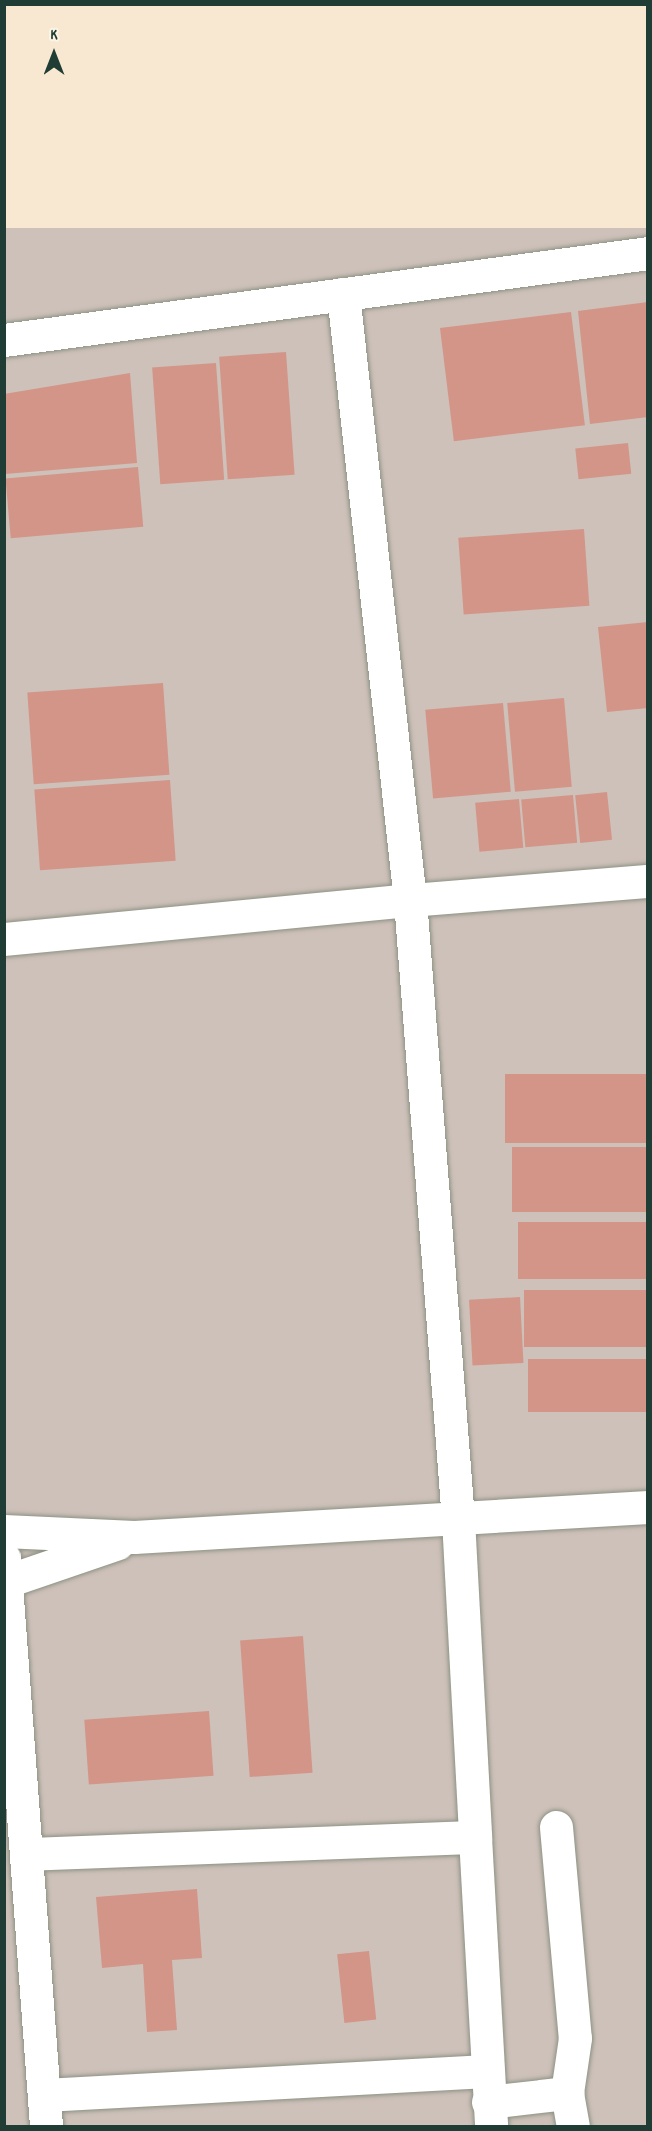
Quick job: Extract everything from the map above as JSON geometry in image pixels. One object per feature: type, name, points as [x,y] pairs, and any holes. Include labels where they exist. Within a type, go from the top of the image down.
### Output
[{"type":"street","points":[[4,340],[648,253]]},
{"type":"street","points":[[343,294],[410,900],[458,1519],[488,2100]]},
{"type":"street","points":[[4,939],[410,900],[648,881]]},
{"type":"street","points":[[4,1531],[134,1537],[648,1507]]},
{"type":"street","points":[[134,1537],[6,1574],[45,2111],[488,2100],[567,2093]]},
{"type":"street","points":[[556,1827],[575,2038],[567,2093],[573,2127]]},
{"type":"street","points":[[27,1854],[475,1837]]},
{"type":"shaded area","points":[[4,228],[647,228],[647,2126],[4,2126]]},
{"type":"building","points":[[648,302],[648,417],[590,424],[578,311]]},
{"type":"building","points":[[571,312],[585,425],[454,441],[440,328]]},
{"type":"building","points":[[286,352],[295,475],[228,479],[219,357]]},
{"type":"building","points":[[216,363],[224,480],[160,484],[152,367]]},
{"type":"building","points":[[130,373],[137,463],[5,474],[4,394]]},
{"type":"building","points":[[628,443],[631,474],[579,479],[575,449]]},
{"type":"building","points":[[138,467],[143,527],[11,538],[6,479]]},
{"type":"building","points":[[584,529],[589,606],[464,615],[458,538]]},
{"type":"building","points":[[648,622],[648,708],[607,712],[598,627]]},
{"type":"building","points":[[163,683],[169,775],[34,784],[27,692]]},
{"type":"building","points":[[564,698],[572,787],[515,792],[507,703]]},
{"type":"building","points":[[503,703],[511,792],[433,798],[425,710]]},
{"type":"building","points":[[170,780],[176,861],[40,870],[34,789]]},
{"type":"building","points":[[607,792],[612,840],[580,843],[575,795]]},
{"type":"building","points":[[573,795],[577,843],[525,847],[521,800]]},
{"type":"building","points":[[519,799],[523,848],[479,852],[475,803]]},
{"type":"building","points":[[505,1074],[648,1074],[648,1143],[505,1143]]},
{"type":"building","points":[[512,1147],[648,1147],[648,1212],[512,1212]]},
{"type":"building","points":[[518,1222],[648,1222],[648,1279],[518,1279]]},
{"type":"building","points":[[524,1290],[648,1290],[648,1347],[524,1347]]},
{"type":"building","points":[[520,1297],[523,1363],[473,1366],[469,1300]]},
{"type":"building","points":[[528,1359],[648,1359],[648,1412],[528,1412]]},
{"type":"building","points":[[303,1636],[313,1773],[250,1777],[240,1640]]},
{"type":"building","points":[[209,1711],[214,1776],[89,1785],[84,1720]]},
{"type":"building","points":[[197,1889],[202,1958],[172,1960],[177,2030],[147,2032],[143,1964],[102,1968],[96,1897]]},
{"type":"building","points":[[369,1951],[376,2020],[344,2023],[337,1954]]}]
